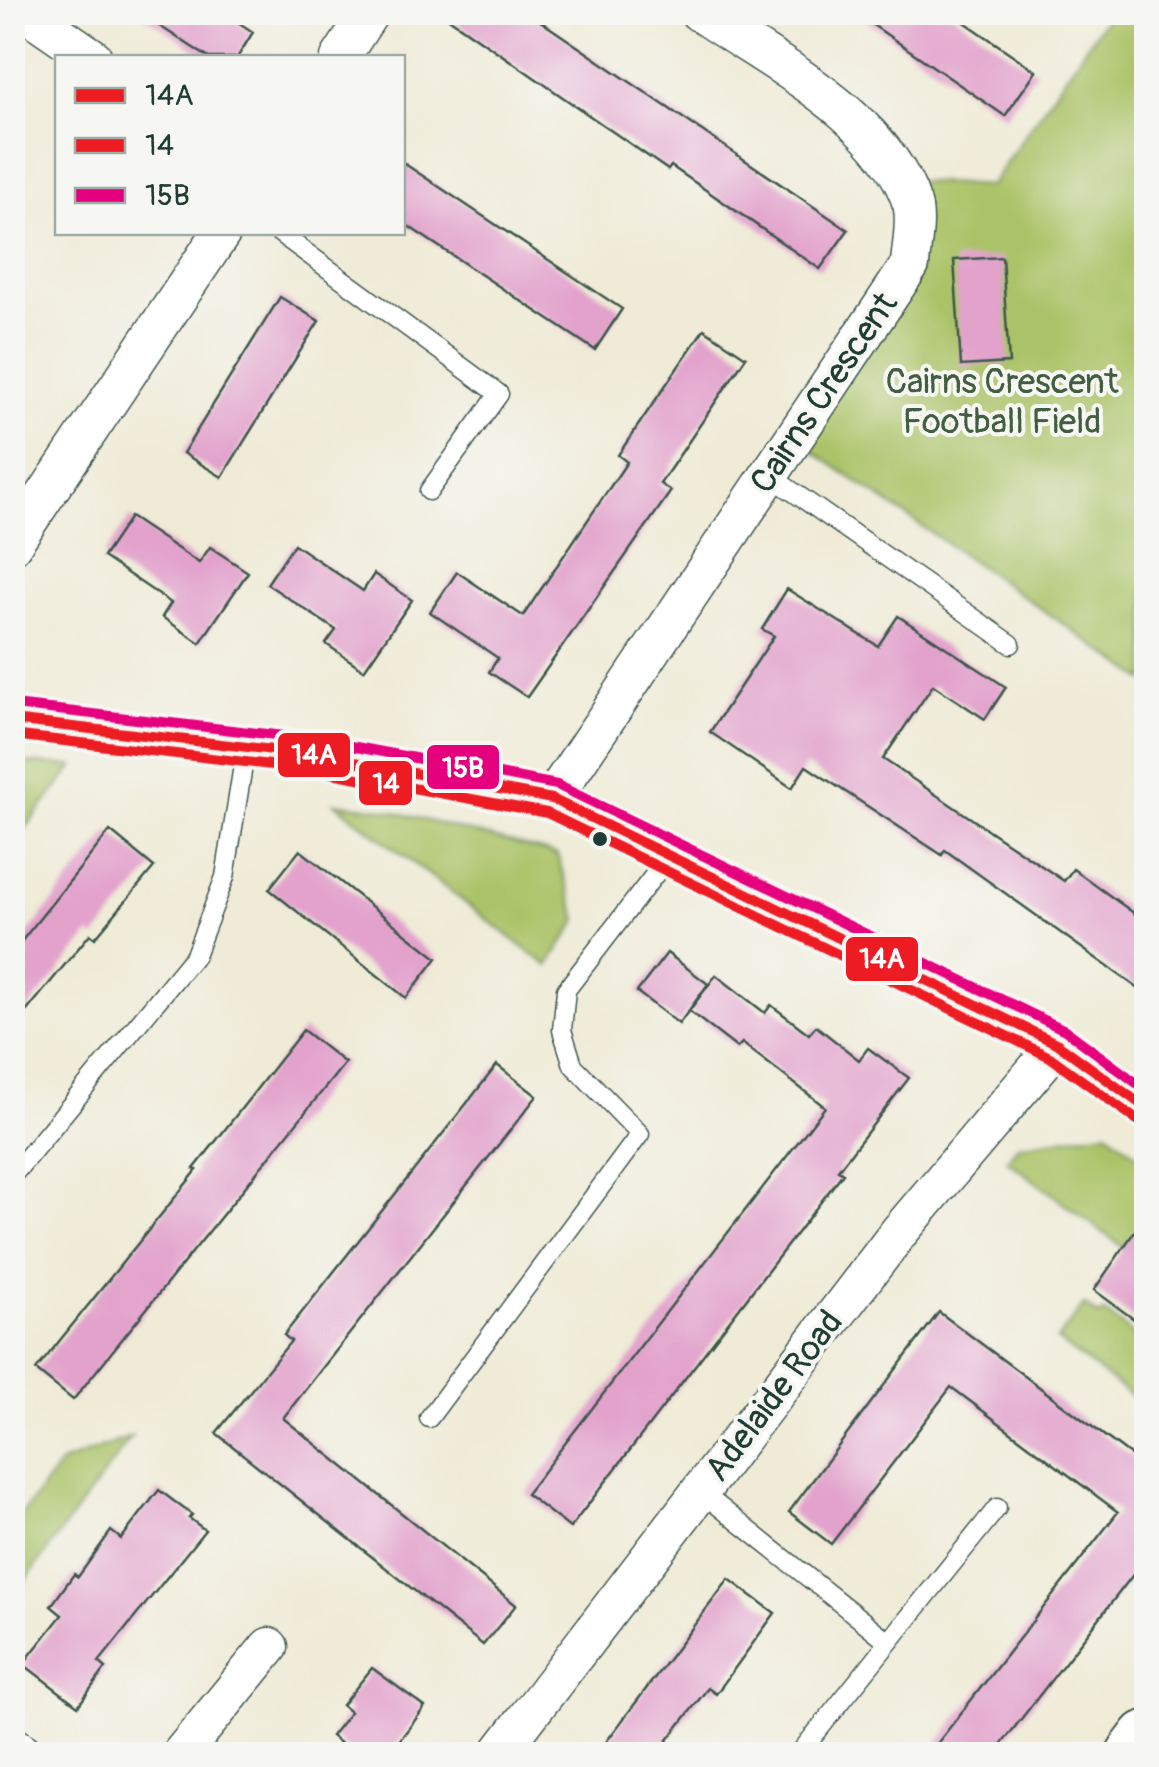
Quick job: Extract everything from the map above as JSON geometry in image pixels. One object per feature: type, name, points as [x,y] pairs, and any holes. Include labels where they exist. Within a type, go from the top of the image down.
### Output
[{"type":"street","points":[[26,12],[90,55]]},
{"type":"street","points":[[342,55],[370,12]]},
{"type":"street","name":"Cairns Crescent","points":[[552,798],[910,266],[913,206],[884,150],[836,104],[711,16]]},
{"type":"street","points":[[13,542],[220,235]]},
{"type":"street","points":[[12,720],[317,755],[552,798],[1058,1044],[1146,1108]]},
{"type":"street","name":"Adelaide Road","points":[[499,1754],[899,1232],[1058,1044]]},
{"type":"street","points":[[180,1754],[269,1647]]},
{"type":"street","points":[[1133,1754],[1146,1737]]},
{"type":"street","points":[[12,1745],[25,1754]]},
{"type":"lane","points":[[282,235],[500,394],[429,490]]},
{"type":"lane","points":[[770,474],[1011,644]]},
{"type":"lane","points":[[12,1176],[194,955],[224,877],[246,747]]},
{"type":"lane","points":[[429,1418],[640,1134],[573,1065],[562,1030],[566,990],[670,856]]},
{"type":"lane","points":[[701,1492],[889,1642]]},
{"type":"lane","points":[[799,1754],[997,1508]]},
{"type":"green space","name":"Cairns Crescent Football Field","points":[[1109,13],[1146,13],[1146,681],[801,443],[918,267],[913,181],[990,186]]},
{"type":"green space","points":[[12,762],[74,766],[13,844]]},
{"type":"green space","points":[[335,803],[383,809],[557,855],[578,920],[548,966]]},
{"type":"green space","points":[[1107,1131],[1146,1161],[1146,1220],[1124,1248],[1007,1160],[1018,1145]]},
{"type":"green space","points":[[1084,1305],[1099,1316],[1104,1312],[1146,1344],[1146,1407],[1057,1340]]},
{"type":"green space","points":[[131,1437],[13,1597],[13,1526],[61,1463]]},
{"type":"building","points":[[138,12],[223,12],[253,32],[239,55],[204,55]]},
{"type":"building","points":[[440,12],[527,12],[848,230],[820,269],[671,166],[668,170]]},
{"type":"building","points":[[854,12],[950,12],[1036,71],[1005,116]]},
{"type":"building","points":[[405,164],[622,309],[595,350],[405,224]]},
{"type":"building","points":[[1002,257],[1009,363],[961,366],[954,260]]},
{"type":"building","points":[[280,297],[319,321],[222,477],[183,453]]},
{"type":"building","points":[[704,329],[746,357],[660,484],[671,491],[527,697],[489,672],[498,658],[430,612],[457,572],[523,616],[627,462],[618,455]]},
{"type":"building","points":[[130,517],[199,563],[210,547],[248,572],[200,643],[162,617],[171,603],[103,557]]},
{"type":"building","points":[[294,544],[363,591],[374,574],[412,600],[364,670],[326,644],[336,630],[267,584]]},
{"type":"building","points":[[787,589],[878,646],[898,616],[1006,687],[985,719],[933,685],[883,759],[1064,881],[1073,869],[1146,922],[1146,994],[945,850],[942,855],[806,766],[792,788],[710,732],[774,636],[762,629]]},
{"type":"building","points":[[110,831],[154,867],[95,938],[90,934],[12,1029],[12,953]]},
{"type":"building","points":[[300,850],[437,958],[406,998],[269,889]]},
{"type":"building","points":[[667,953],[708,984],[679,1024],[637,992]]},
{"type":"building","points":[[716,975],[765,1013],[771,1005],[809,1034],[816,1026],[859,1060],[868,1048],[909,1078],[838,1170],[843,1173],[570,1528],[526,1494],[825,1107],[742,1043],[737,1048],[689,1011]]},
{"type":"building","points":[[303,1030],[345,1063],[73,1400],[36,1370],[197,1170],[194,1169]]},
{"type":"building","points":[[497,1065],[537,1096],[283,1418],[516,1605],[483,1645],[216,1433],[291,1341],[284,1335]]},
{"type":"building","points":[[1146,1215],[1146,1328],[1094,1290]]},
{"type":"building","points":[[939,1312],[1146,1467],[1146,1558],[994,1754],[929,1754],[1118,1512],[951,1387],[831,1544],[789,1512]]},
{"type":"building","points":[[159,1490],[205,1530],[99,1662],[106,1668],[78,1706],[23,1664],[62,1615],[51,1606],[74,1574],[78,1577],[111,1531],[121,1539]]},
{"type":"building","points":[[729,1579],[775,1613],[716,1694],[708,1688],[657,1754],[597,1754]]},
{"type":"building","points":[[372,1668],[425,1707],[389,1754],[353,1754],[331,1736],[350,1712],[342,1705]]},
{"type":"transit line","name":"15B","points":[[14,705],[319,740],[557,785],[1065,1030],[1146,1090]]},
{"type":"transit line","name":"14A","points":[[12,720],[317,755],[552,799],[1058,1044],[1146,1108]]},
{"type":"transit line","name":"14","points":[[12,735],[315,770],[547,813],[1050,1057],[1137,1120]]}]
